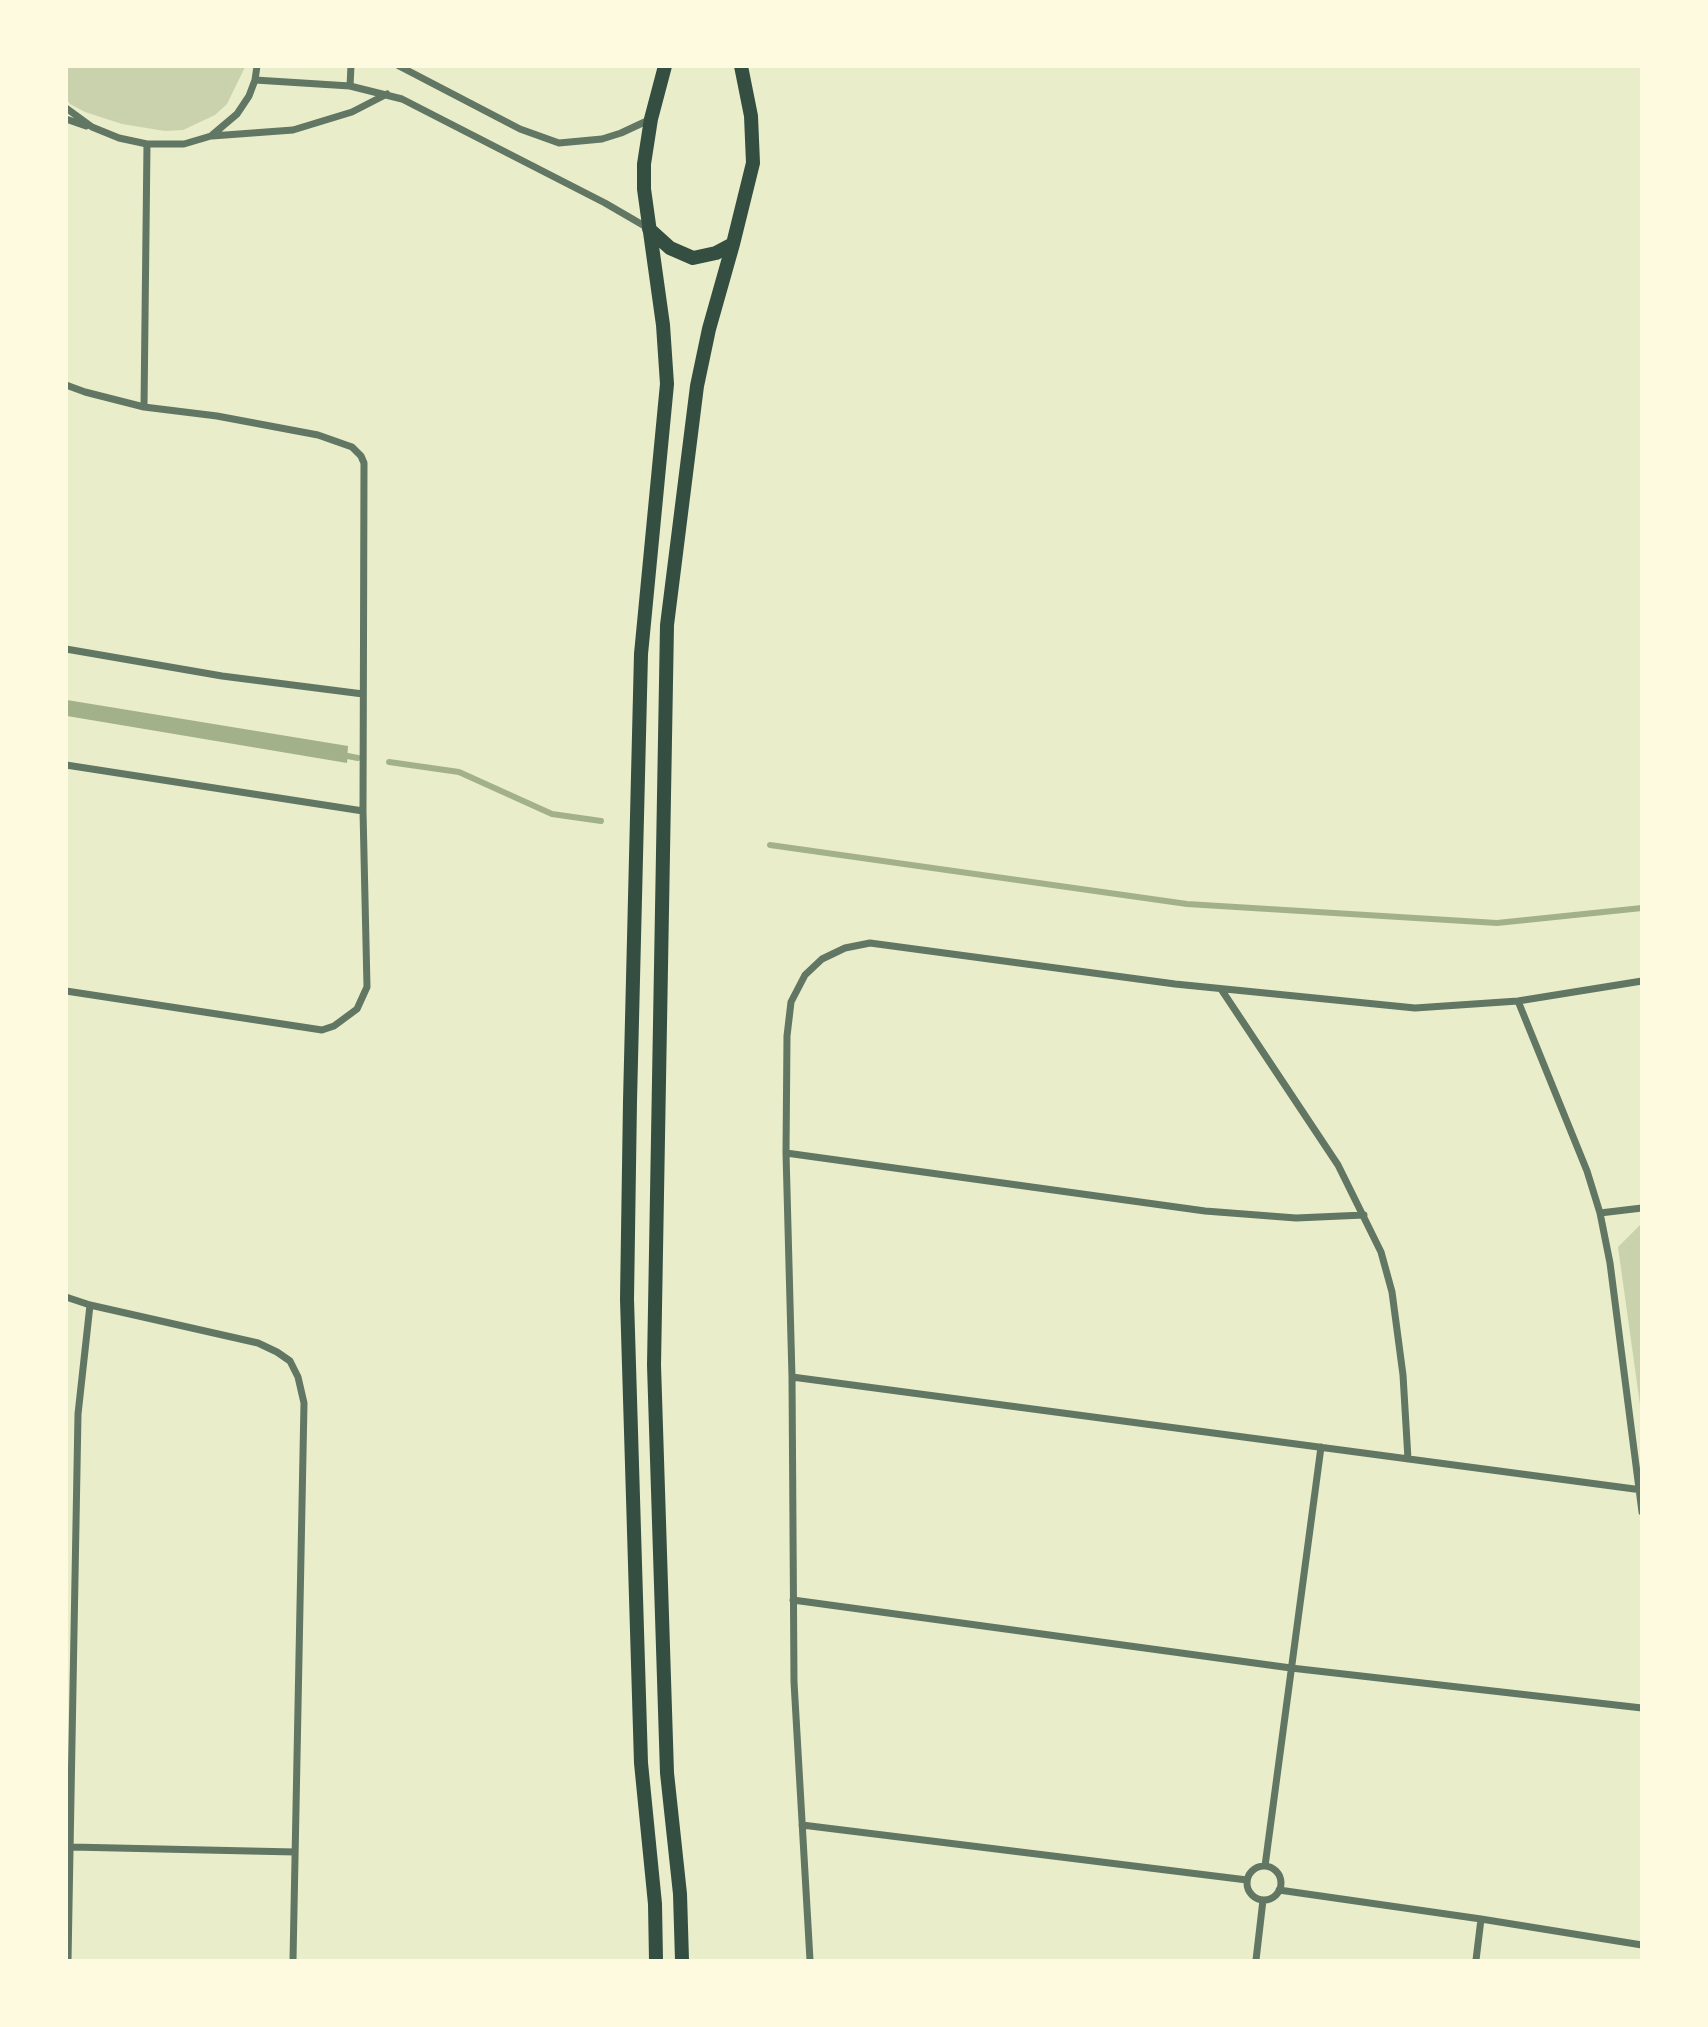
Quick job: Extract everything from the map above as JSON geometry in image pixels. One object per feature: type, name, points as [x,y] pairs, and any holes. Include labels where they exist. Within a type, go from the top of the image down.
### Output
[{"type":"main road","points":[[656,1961],[655,1904],[641,1763],[627,1299],[629,1101],[641,654],[667,384],[663,325],[649,229],[644,164],[651,119],[665,66]]},
{"type":"main road","points":[[661,83],[676,66]]},
{"type":"main road","points":[[682,1961],[680,1894],[667,1773],[654,1365],[657,1064],[667,625],[697,386],[709,329],[753,163],[751,117],[741,66]]},
{"type":"main road","points":[[649,229],[670,248],[693,258],[716,254],[733,244]]},
{"type":"street","points":[[211,136],[237,114],[255,80],[257,66]]},
{"type":"street","points":[[350,86],[351,66]]},
{"type":"street","points":[[399,66],[520,129],[559,143],[602,139],[651,119]]},
{"type":"street","points":[[255,80],[350,86],[402,99],[569,184],[649,229]]},
{"type":"street","points":[[66,119],[119,138],[147,144],[184,144],[211,136],[293,130],[342,116],[387,94]]},
{"type":"street","points":[[66,108],[92,127]]},
{"type":"street","points":[[144,407],[147,144]]},
{"type":"street","points":[[66,385],[144,407],[217,416],[318,435],[352,447],[361,456],[364,463],[363,811],[367,987],[357,1009],[334,1026],[322,1030],[66,991]]},
{"type":"street","points":[[66,649],[222,676],[363,694]]},
{"type":"street","points":[[66,765],[363,811]]},
{"type":"street","points":[[810,1961],[795,1708],[792,1377],[786,1153],[788,1036],[792,1002],[805,975],[822,958],[845,948],[870,943],[1220,989],[1415,1008],[1518,1001],[1642,981]]},
{"type":"street","points":[[1220,989],[1338,1165],[1381,1252],[1392,1292],[1403,1375],[1408,1458]]},
{"type":"street","points":[[1518,1001],[1587,1171],[1600,1213],[1610,1264],[1642,1512]]},
{"type":"street","points":[[786,1153],[1205,1211],[1296,1218],[1364,1215]]},
{"type":"street","points":[[1600,1213],[1642,1208]]},
{"type":"street","points":[[66,1297],[90,1305],[258,1343],[290,1362],[298,1377],[304,1403],[293,1961]]},
{"type":"street","points":[[68,1961],[71,1847],[68,1759],[70,1529],[78,1415],[90,1305]]},
{"type":"street","points":[[792,1377],[1640,1489]]},
{"type":"street","points":[[1265,1866],[1321,1447]]},
{"type":"street","points":[[793,1600],[1291,1668],[1642,1708]]},
{"type":"street","points":[[802,1825],[1247,1880]]},
{"type":"street","points":[[71,1847],[295,1852]]},
{"type":"street","points":[[1265,1866],[1278,1875],[1279,1890],[1270,1899],[1263,1900],[1251,1894],[1247,1880],[1250,1872],[1265,1866]]},
{"type":"street","points":[[1279,1890],[1642,1945]]},
{"type":"street","points":[[1256,1961],[1263,1900]]},
{"type":"street","points":[[1476,1961],[1481,1919]]},
{"type":"shaded area","points":[[67,66],[245,67],[227,104],[215,115],[183,130],[165,131],[122,124],[70,104],[67,100]]},
{"type":"shaded area","points":[[67,700],[348,746],[347,763],[67,716]]},
{"type":"shaded area","points":[[1641,1224],[1641,1412],[1618,1247]]},
{"type":"waterway","points":[[342,755],[358,758]]},
{"type":"waterway","points":[[389,762],[459,772],[552,814],[601,821]]},
{"type":"waterway","points":[[770,845],[1187,904],[1497,923],[1642,908]]}]
